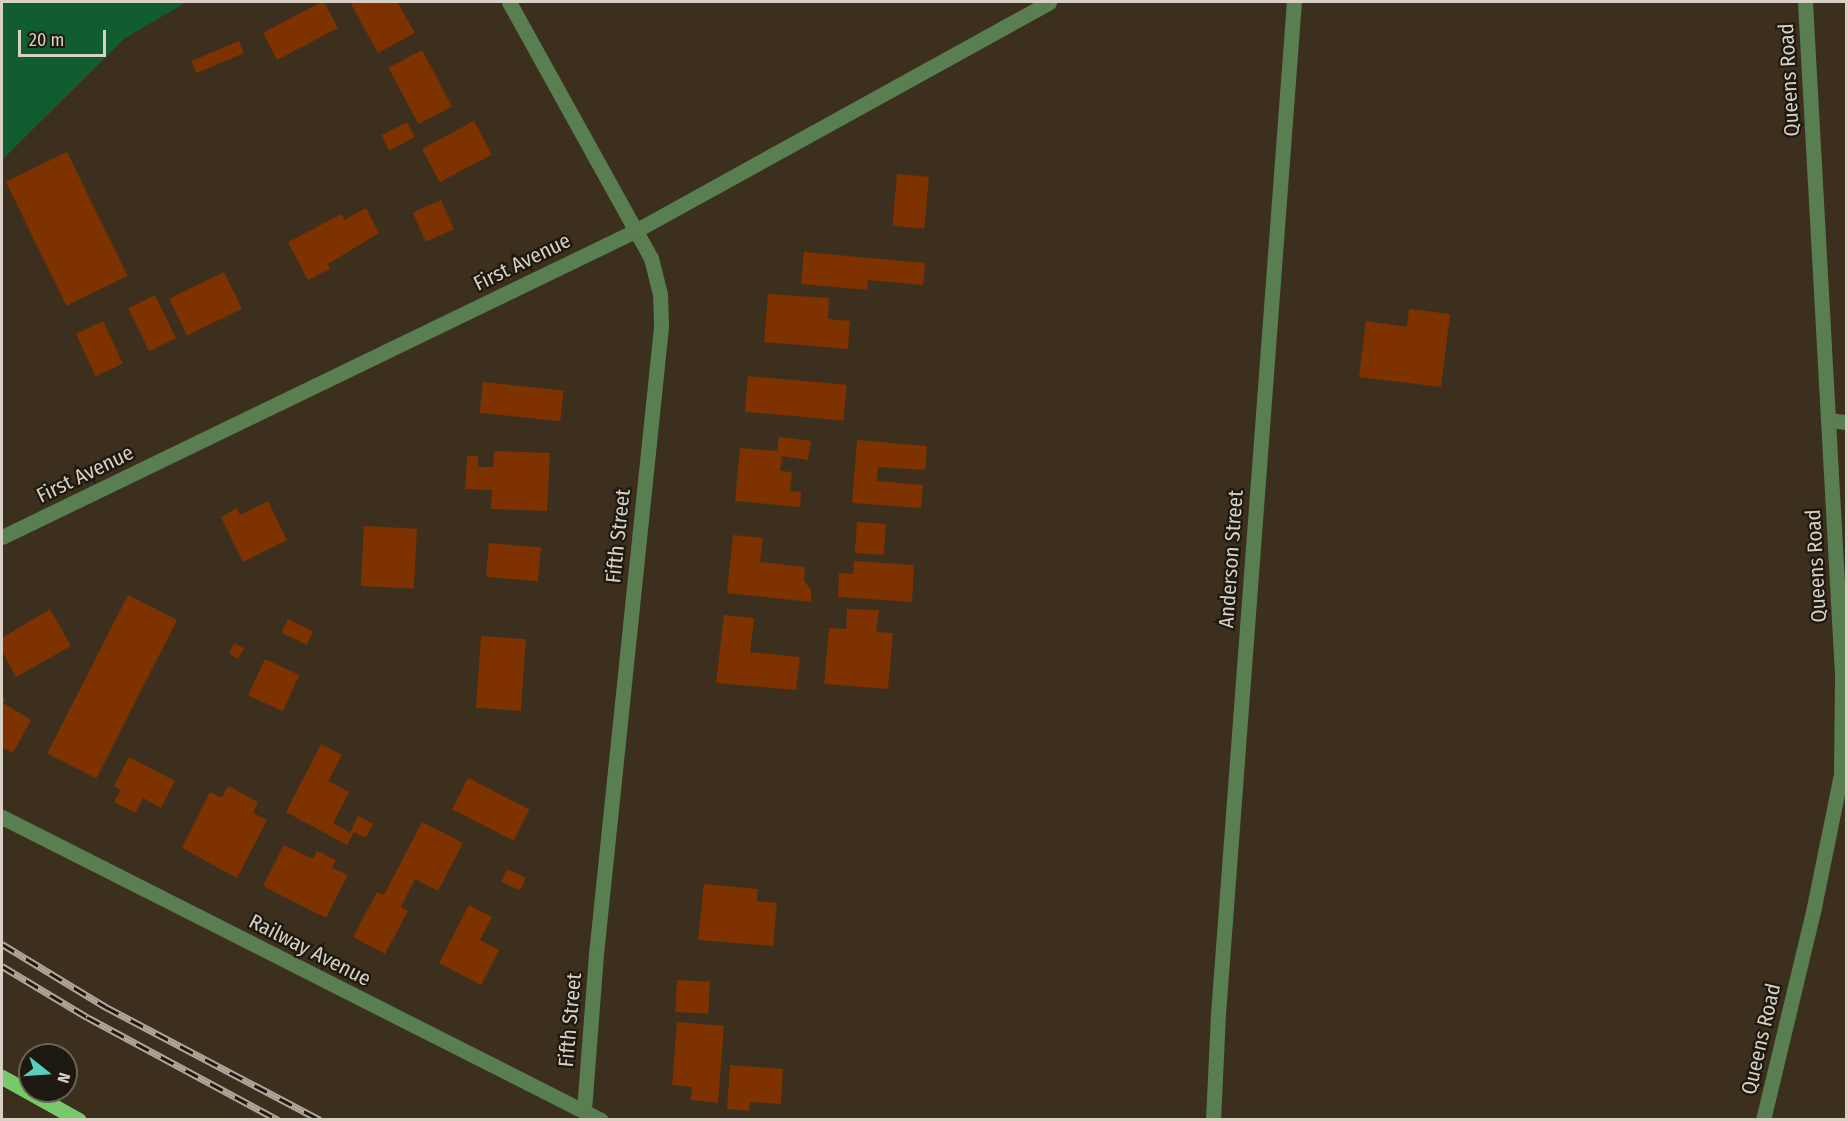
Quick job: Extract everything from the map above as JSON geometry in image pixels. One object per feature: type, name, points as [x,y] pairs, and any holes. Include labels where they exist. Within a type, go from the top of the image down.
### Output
[{"type":"main road","points":[[2,1077],[79,1119]]},
{"type":"street","name":"Fifth Street","points":[[509,2],[651,258],[660,294],[661,327],[596,954],[584,1111]]},
{"type":"street","name":"First Avenue","points":[[2,537],[634,231],[1050,2]]},
{"type":"street","name":"Anderson Street","points":[[1213,1119],[1218,1014],[1294,2]]},
{"type":"street","name":"Queens Road","points":[[1763,1119],[1814,908],[1841,774],[1842,674],[1805,2]]},
{"type":"street","points":[[1828,420],[1846,422]]},
{"type":"street","name":"Railway Avenue","points":[[2,818],[601,1119]]},
{"type":"green space","points":[[2,2],[187,2],[125,38],[2,160]]},
{"type":"building","points":[[324,2],[338,28],[277,60],[263,33]]},
{"type":"building","points":[[350,2],[397,2],[415,33],[378,53]]},
{"type":"building","points":[[239,41],[244,53],[196,73],[191,61]]},
{"type":"building","points":[[422,50],[452,107],[418,124],[388,68]]},
{"type":"building","points":[[474,121],[492,155],[440,182],[422,149]]},
{"type":"building","points":[[407,122],[415,137],[389,151],[381,136]]},
{"type":"building","points":[[67,152],[127,276],[66,306],[6,182]]},
{"type":"building","points":[[897,174],[929,177],[924,229],[892,226]]},
{"type":"building","points":[[441,200],[454,229],[426,242],[413,213]]},
{"type":"building","points":[[366,208],[379,233],[328,264],[330,269],[308,280],[288,242],[342,214],[344,220]]},
{"type":"building","points":[[804,252],[925,263],[923,285],[868,280],[867,290],[801,284]]},
{"type":"building","points":[[224,272],[242,309],[187,336],[169,299]]},
{"type":"building","points":[[768,294],[829,298],[828,319],[850,321],[848,349],[764,342]]},
{"type":"building","points":[[155,295],[176,338],[149,351],[128,308]]},
{"type":"building","points":[[1409,309],[1450,314],[1441,387],[1359,377],[1366,321],[1407,327]]},
{"type":"building","points":[[103,321],[123,364],[96,376],[76,334]]},
{"type":"building","points":[[748,376],[847,385],[843,420],[745,412]]},
{"type":"building","points":[[483,382],[564,390],[560,421],[480,413]]},
{"type":"building","points":[[779,437],[811,441],[808,460],[782,456],[780,471],[792,472],[790,491],[801,492],[800,507],[735,501],[740,448],[777,451]]},
{"type":"building","points":[[857,440],[927,446],[925,470],[878,467],[877,481],[923,485],[921,508],[852,503]]},
{"type":"building","points":[[494,451],[550,453],[547,511],[491,509],[492,490],[465,489],[467,456],[478,456],[478,467],[493,467]]},
{"type":"building","points":[[268,501],[287,540],[243,562],[221,517],[237,508],[240,515]]},
{"type":"building","points":[[857,522],[886,524],[884,555],[855,553]]},
{"type":"building","points":[[364,526],[417,529],[414,589],[361,586]]},
{"type":"building","points":[[733,535],[763,538],[760,562],[805,567],[804,581],[811,590],[811,602],[727,593]]},
{"type":"building","points":[[489,543],[541,548],[538,581],[486,577]]},
{"type":"building","points":[[854,561],[914,565],[912,602],[838,597],[839,573],[853,574]]},
{"type":"building","points":[[128,595],[177,620],[96,779],[47,754]]},
{"type":"building","points":[[50,609],[71,646],[16,677],[2,651],[2,638]]},
{"type":"building","points":[[847,609],[879,610],[876,632],[893,633],[888,689],[824,684],[829,628],[846,629]]},
{"type":"building","points":[[724,615],[754,618],[750,652],[800,657],[796,690],[716,683]]},
{"type":"building","points":[[288,619],[313,631],[307,645],[281,632]]},
{"type":"building","points":[[481,636],[526,639],[521,711],[476,708]]},
{"type":"building","points":[[234,643],[244,648],[238,659],[229,653]]},
{"type":"building","points":[[265,659],[299,675],[283,711],[248,695]]},
{"type":"building","points":[[2,697],[5,699],[3,703],[31,720],[13,753],[2,747]]},
{"type":"building","points":[[321,744],[342,755],[328,781],[349,792],[333,823],[350,833],[358,816],[373,824],[366,838],[354,832],[347,845],[286,812]]},
{"type":"building","points":[[129,757],[175,781],[161,808],[143,798],[135,813],[114,802],[121,790],[114,786]]},
{"type":"building","points":[[468,778],[529,809],[514,841],[452,809]]},
{"type":"building","points":[[228,786],[258,802],[253,813],[267,820],[237,878],[182,848],[210,792],[222,798]]},
{"type":"building","points":[[422,822],[463,843],[438,891],[415,879],[401,907],[408,911],[385,954],[353,937],[377,892],[384,895]]},
{"type":"building","points":[[284,845],[313,859],[317,851],[336,860],[332,868],[348,875],[326,918],[263,886]]},
{"type":"building","points":[[507,869],[526,878],[520,891],[501,882]]},
{"type":"building","points":[[704,884],[758,889],[757,901],[777,903],[773,946],[698,940]]},
{"type":"building","points":[[469,905],[492,917],[480,940],[499,950],[481,985],[439,963]]},
{"type":"building","points":[[677,980],[710,982],[708,1014],[675,1012]]},
{"type":"building","points":[[677,1022],[724,1026],[718,1103],[691,1100],[692,1087],[672,1085]]},
{"type":"building","points":[[730,1065],[783,1069],[781,1104],[750,1102],[749,1111],[727,1109]]},
{"type":"railway","points":[[2,944],[106,1007],[320,1120]]},
{"type":"railway","points":[[2,966],[87,1017],[278,1120]]}]
